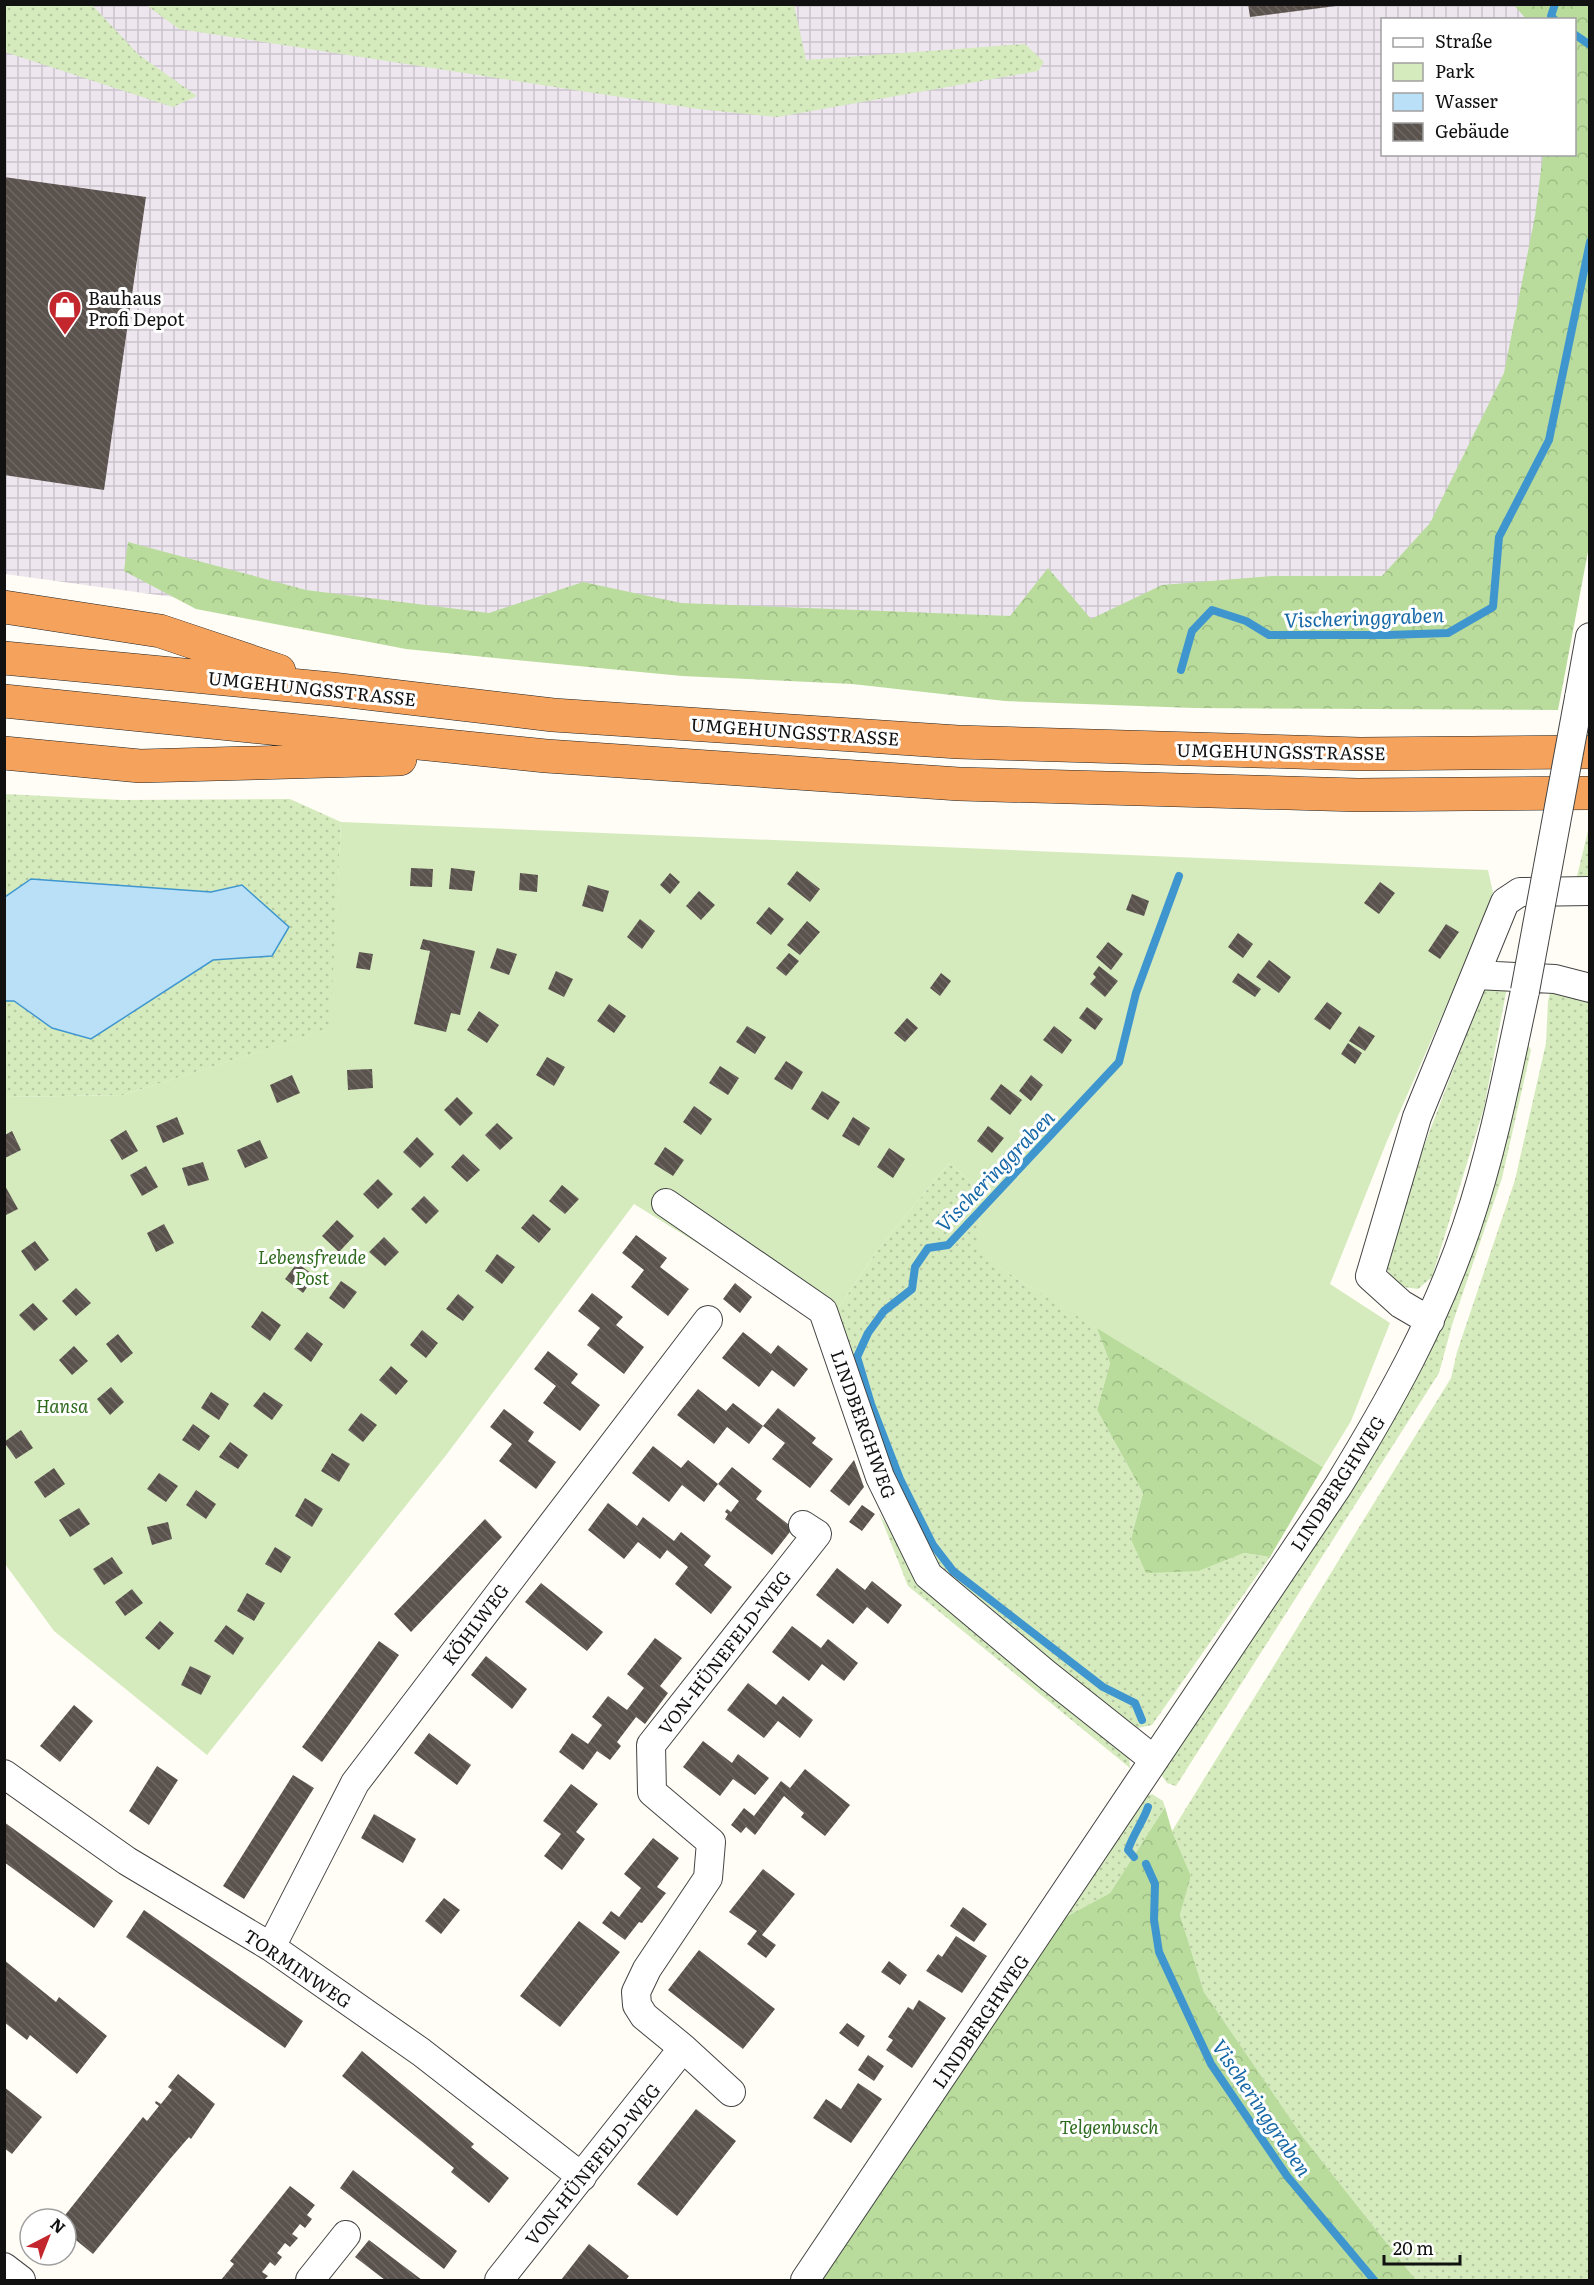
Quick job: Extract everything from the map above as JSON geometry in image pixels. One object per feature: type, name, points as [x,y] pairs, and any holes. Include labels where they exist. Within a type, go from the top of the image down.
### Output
[{"type":"highway","points":[[4,607],[160,631],[332,689]]},
{"type":"highway","name":"UMGEHUNGSSTRASSE","points":[[4,658],[332,689],[553,715],[958,742],[1360,754],[1590,752]]},
{"type":"highway","points":[[4,701],[546,756],[958,784],[1358,795],[1590,793]]},
{"type":"highway","points":[[4,753],[140,766],[546,756]]},
{"type":"street","name":"LINDBERGHWEG","points":[[805,2280],[1012,1975],[1153,1759],[1338,1486],[1383,1413],[1430,1321],[1467,1226],[1495,1133],[1525,991],[1590,638]]},
{"type":"street","points":[[1430,1321],[1401,1305],[1370,1276],[1418,1117],[1505,902],[1520,892],[1590,891]]},
{"type":"street","points":[[1476,975],[1555,979],[1590,988]]},
{"type":"street","name":"LINDBERGHWEG","points":[[666,1203],[823,1311],[880,1477],[928,1575],[1046,1674],[1153,1759]]},
{"type":"street","name":"KÖHLWEG","points":[[272,1947],[355,1783],[708,1320]]},
{"type":"street","name":"VON-HÜNEFELD-WEG","points":[[731,2092],[644,2016],[637,2005],[636,1992],[647,1969],[708,1878],[711,1842],[652,1792],[651,1745],[817,1534],[803,1525]]},
{"type":"street","name":"TORMINWEG","points":[[4,1774],[127,1861],[272,1947],[422,2052],[582,2177]]},
{"type":"street","name":"VON-HÜNEFELD-WEG","points":[[499,2280],[683,2048]]},
{"type":"street","points":[[310,2280],[346,2235]]},
{"type":"street","points":[[4,2267],[21,2280]]},
{"type":"shaded area","points":[[5,5],[1589,5],[1576,142],[1576,18],[1381,18],[1381,156],[1575,156],[1527,656],[348,621],[5,574]]},
{"type":"green space","points":[[5,4],[92,5],[139,55],[197,96],[173,107],[5,52]]},
{"type":"green space","points":[[146,5],[794,5],[806,60],[1025,44],[1044,62],[1038,71],[777,117],[698,109],[179,29]]},
{"type":"green space","points":[[1514,5],[1589,5],[1590,541],[1558,710],[1194,708],[1005,701],[852,684],[682,676],[516,660],[406,649],[196,609],[124,571],[128,542],[306,590],[489,613],[583,582],[681,603],[1010,616],[1048,568],[1091,619],[1162,585],[1272,576],[1382,576],[1430,523],[1504,373],[1535,216],[1543,156],[1576,156],[1576,18],[1525,18]]},
{"type":"green space","points":[[5,794],[122,800],[290,799],[341,822],[331,1029],[123,1095],[5,1097],[5,1001],[13,1001],[52,1028],[91,1039],[213,960],[272,956],[241,885],[211,892],[31,879],[5,897]]},
{"type":"green space","name":"Lebensfreude Post","points":[[341,822],[1488,870],[1494,897],[1387,1141],[1330,1284],[1390,1323],[1351,1421],[1323,1467],[1020,1281],[975,1249],[980,1222],[971,1182],[949,1163],[879,1248],[837,1310],[799,1306],[634,1204],[447,1454],[207,1755],[54,1631],[5,1564],[5,1097],[123,1095],[330,1029]]},
{"type":"green space","points":[[1589,827],[1589,880],[1576,880]]},
{"type":"green space","points":[[1508,982],[1484,1108],[1432,1277],[1418,1289],[1397,1286],[1387,1269],[1386,1245],[1486,984]]},
{"type":"green space","points":[[1551,989],[1589,996],[1589,2280],[1416,2280],[1303,2137],[1204,1992],[1180,1915],[1191,1876],[1172,1831],[1451,1378],[1457,1352],[1515,1180],[1546,1043],[1548,1001]]},
{"type":"green space","points":[[1525,1040],[1531,1050],[1502,1178],[1452,1325],[1439,1373],[1176,1786],[1167,1783],[1160,1773],[1355,1479],[1419,1373],[1444,1323]]},
{"type":"green space","points":[[949,1163],[971,1182],[980,1222],[976,1249],[1020,1281],[1096,1326],[1110,1363],[1097,1410],[1143,1493],[1131,1539],[1199,1571],[1244,1553],[1270,1557],[1152,1725],[1133,1729],[933,1567],[904,1513],[837,1310],[879,1248]]},
{"type":"green space","points":[[1096,1326],[1323,1467],[1270,1557],[1244,1553],[1199,1571],[1146,1573],[1131,1539],[1143,1493],[1097,1410],[1110,1363]]},
{"type":"green space","points":[[879,1513],[918,1575],[1129,1756],[1130,1768],[908,1586]]},
{"type":"green space","points":[[1152,1794],[1163,1801],[1165,1807],[1110,1893],[1062,1919],[1143,1797]]},
{"type":"green space","name":"Telgenbusch","points":[[1165,1807],[1172,1831],[1191,1876],[1180,1915],[1204,1992],[1303,2137],[1416,2280],[819,2280],[1062,1919],[1110,1893]]},
{"type":"water","points":[[31,879],[211,892],[242,885],[289,927],[272,956],[213,960],[91,1039],[52,1028],[14,1001],[5,1001],[5,897]]},
{"type":"building","points":[[1248,4],[1335,4],[1336,6],[1250,17]]},
{"type":"building","name":"Bauhaus Profi Depot","points":[[4,177],[146,197],[104,490],[4,475]]},
{"type":"building","points":[[411,868],[433,869],[432,887],[410,886]]},
{"type":"building","points":[[451,868],[475,871],[472,891],[449,889]]},
{"type":"building","points":[[797,871],[820,889],[810,902],[787,884]]},
{"type":"building","points":[[520,873],[538,875],[537,892],[519,890]]},
{"type":"building","points":[[670,873],[680,882],[670,894],[660,885]]},
{"type":"building","points":[[1380,882],[1395,893],[1379,914],[1364,903]]},
{"type":"building","points":[[588,885],[609,891],[603,912],[582,906]]},
{"type":"building","points":[[699,891],[715,905],[701,920],[686,906]]},
{"type":"building","points":[[1132,894],[1149,901],[1144,916],[1126,910]]},
{"type":"building","points":[[769,907],[784,919],[771,935],[756,923]]},
{"type":"building","points":[[640,919],[655,931],[642,949],[627,937]]},
{"type":"building","points":[[807,921],[820,932],[800,955],[787,945]]},
{"type":"building","points":[[1446,924],[1459,932],[1440,959],[1428,951]]},
{"type":"building","points":[[1238,933],[1253,944],[1243,958],[1228,947]]},
{"type":"building","points":[[423,939],[475,951],[460,1015],[451,1013],[446,1032],[414,1024],[430,951],[420,949]]},
{"type":"building","points":[[1108,942],[1123,954],[1111,970],[1096,957]]},
{"type":"building","points":[[497,948],[517,954],[509,975],[490,968]]},
{"type":"building","points":[[359,952],[373,954],[370,970],[356,968]]},
{"type":"building","points":[[789,953],[799,961],[786,976],[776,968]]},
{"type":"building","points":[[1269,960],[1291,977],[1279,993],[1256,977]]},
{"type":"building","points":[[1099,966],[1118,981],[1105,997],[1090,984],[1096,977],[1093,974]]},
{"type":"building","points":[[556,971],[573,979],[564,997],[548,989]]},
{"type":"building","points":[[941,973],[951,981],[940,996],[930,988]]},
{"type":"building","points":[[1238,973],[1261,989],[1255,997],[1232,982]]},
{"type":"building","points":[[1327,1002],[1342,1013],[1330,1030],[1314,1019]]},
{"type":"building","points":[[609,1004],[626,1016],[614,1033],[597,1021]]},
{"type":"building","points":[[1087,1007],[1103,1019],[1095,1030],[1079,1018]]},
{"type":"building","points":[[479,1011],[499,1025],[487,1043],[467,1030]]},
{"type":"building","points":[[907,1018],[918,1028],[905,1042],[894,1033]]},
{"type":"building","points":[[747,1026],[766,1037],[755,1054],[736,1042]]},
{"type":"building","points":[[1054,1026],[1072,1040],[1062,1054],[1043,1040]]},
{"type":"building","points":[[1359,1026],[1375,1036],[1365,1051],[1349,1041]]},
{"type":"building","points":[[1348,1043],[1362,1053],[1355,1064],[1341,1054]]},
{"type":"building","points":[[547,1057],[565,1067],[554,1086],[536,1075]]},
{"type":"building","points":[[786,1061],[803,1072],[792,1090],[774,1079]]},
{"type":"building","points":[[720,1066],[739,1078],[728,1095],[709,1083]]},
{"type":"building","points":[[372,1069],[373,1088],[348,1090],[347,1070]]},
{"type":"building","points":[[292,1075],[300,1093],[277,1103],[270,1085]]},
{"type":"building","points":[[1031,1075],[1043,1085],[1031,1101],[1019,1091]]},
{"type":"building","points":[[1001,1084],[1022,1100],[1010,1115],[990,1099]]},
{"type":"building","points":[[822,1091],[840,1102],[828,1120],[811,1109]]},
{"type":"building","points":[[457,1097],[473,1113],[460,1126],[444,1110]]},
{"type":"building","points":[[694,1106],[712,1119],[701,1135],[683,1122]]},
{"type":"building","points":[[177,1117],[184,1134],[163,1143],[156,1126]]},
{"type":"building","points":[[853,1117],[870,1128],[859,1146],[842,1136]]},
{"type":"building","points":[[497,1123],[513,1138],[500,1150],[485,1135]]},
{"type":"building","points":[[988,1126],[1004,1138],[992,1153],[977,1141]]},
{"type":"building","points":[[126,1130],[138,1151],[122,1160],[110,1140]]},
{"type":"building","points":[[12,1131],[21,1150],[5,1158],[5,1135]]},
{"type":"building","points":[[417,1137],[434,1154],[420,1168],[403,1152]]},
{"type":"building","points":[[260,1140],[268,1158],[245,1168],[237,1150]]},
{"type":"building","points":[[665,1147],[684,1160],[673,1176],[654,1164]]},
{"type":"building","points":[[889,1148],[905,1159],[893,1178],[877,1167]]},
{"type":"building","points":[[463,1154],[480,1170],[467,1182],[451,1167]]},
{"type":"building","points":[[203,1162],[209,1180],[188,1186],[182,1168]]},
{"type":"building","points":[[146,1166],[158,1187],[142,1196],[130,1175]]},
{"type":"building","points":[[378,1179],[393,1194],[378,1209],[363,1194]]},
{"type":"building","points":[[4,1184],[18,1209],[4,1216]]},
{"type":"building","points":[[562,1185],[579,1199],[565,1214],[549,1201]]},
{"type":"building","points":[[424,1196],[439,1211],[426,1224],[411,1209]]},
{"type":"building","points":[[533,1214],[551,1229],[539,1243],[521,1228]]},
{"type":"building","points":[[337,1220],[354,1236],[339,1252],[322,1236]]},
{"type":"building","points":[[164,1224],[174,1243],[156,1252],[147,1233]]},
{"type":"building","points":[[636,1235],[667,1258],[660,1267],[689,1289],[668,1316],[631,1287],[644,1270],[622,1253]]},
{"type":"building","points":[[384,1237],[399,1252],[385,1266],[369,1252]]},
{"type":"building","points":[[35,1241],[49,1260],[35,1271],[21,1251]]},
{"type":"building","points":[[497,1254],[515,1267],[502,1284],[485,1271]]},
{"type":"building","points":[[297,1263],[315,1276],[303,1293],[285,1279]]},
{"type":"building","points":[[341,1281],[357,1292],[344,1309],[329,1298]]},
{"type":"building","points":[[735,1283],[752,1297],[740,1313],[723,1299]]},
{"type":"building","points":[[76,1288],[91,1303],[76,1316],[62,1301]]},
{"type":"building","points":[[592,1293],[623,1317],[616,1325],[644,1347],[624,1374],[587,1345],[600,1328],[578,1311]]},
{"type":"building","points":[[458,1294],[474,1307],[463,1321],[446,1309]]},
{"type":"building","points":[[33,1303],[48,1319],[34,1331],[19,1315]]},
{"type":"building","points":[[262,1311],[281,1325],[270,1341],[251,1327]]},
{"type":"building","points":[[422,1330],[438,1343],[426,1358],[410,1345]]},
{"type":"building","points":[[307,1332],[323,1344],[311,1362],[294,1349]]},
{"type":"building","points":[[743,1332],[771,1354],[778,1345],[808,1369],[794,1387],[772,1370],[759,1387],[722,1358]]},
{"type":"building","points":[[118,1334],[133,1353],[121,1363],[106,1344]]},
{"type":"building","points":[[74,1346],[88,1361],[72,1375],[59,1360]]},
{"type":"building","points":[[548,1351],[578,1374],[571,1383],[600,1405],[580,1431],[543,1403],[556,1386],[534,1369]]},
{"type":"building","points":[[391,1366],[408,1381],[396,1395],[379,1380]]},
{"type":"building","points":[[111,1387],[124,1402],[110,1415],[97,1399]]},
{"type":"building","points":[[698,1389],[726,1411],[733,1403],[763,1426],[749,1444],[727,1427],[714,1444],[677,1415]]},
{"type":"building","points":[[211,1392],[229,1404],[219,1420],[201,1408]]},
{"type":"building","points":[[264,1392],[283,1405],[272,1420],[253,1406]]},
{"type":"building","points":[[778,1408],[816,1438],[812,1443],[833,1459],[810,1488],[772,1459],[785,1443],[763,1426]]},
{"type":"building","points":[[504,1409],[534,1432],[528,1441],[556,1462],[536,1489],[499,1461],[512,1444],[490,1427]]},
{"type":"building","points":[[361,1413],[377,1425],[363,1442],[348,1430]]},
{"type":"building","points":[[193,1424],[210,1436],[199,1451],[182,1440]]},
{"type":"building","points":[[21,1430],[33,1448],[16,1459],[4,1442]]},
{"type":"building","points":[[230,1442],[248,1455],[238,1469],[219,1457]]},
{"type":"building","points":[[653,1446],[681,1468],[688,1460],[718,1484],[704,1502],[682,1485],[669,1502],[632,1473]]},
{"type":"building","points":[[332,1453],[350,1464],[339,1482],[321,1471]]},
{"type":"building","points":[[854,1460],[864,1487],[849,1506],[830,1491]]},
{"type":"building","points":[[732,1467],[762,1491],[756,1499],[793,1528],[772,1555],[725,1519],[728,1514],[725,1512],[727,1509],[731,1512],[739,1501],[718,1484]]},
{"type":"building","points":[[54,1468],[65,1484],[45,1498],[34,1482]]},
{"type":"building","points":[[159,1473],[178,1486],[166,1502],[147,1489]]},
{"type":"building","points":[[196,1490],[216,1504],[206,1519],[186,1505]]},
{"type":"building","points":[[305,1498],[323,1509],[312,1527],[295,1516]]},
{"type":"building","points":[[608,1503],[637,1526],[643,1517],[674,1541],[681,1532],[711,1556],[704,1565],[732,1587],[711,1614],[675,1584],[688,1567],[667,1550],[660,1559],[638,1542],[624,1559],[588,1530]]},
{"type":"building","points":[[862,1505],[875,1514],[862,1531],[849,1522]]},
{"type":"building","points":[[79,1508],[90,1524],[70,1537],[59,1520]]},
{"type":"building","points":[[485,1519],[502,1537],[411,1632],[394,1614]]},
{"type":"building","points":[[168,1522],[172,1539],[152,1545],[147,1527]]},
{"type":"building","points":[[275,1547],[291,1557],[281,1573],[265,1564]]},
{"type":"building","points":[[112,1557],[123,1573],[104,1585],[93,1569]]},
{"type":"building","points":[[837,1568],[865,1590],[872,1581],[902,1605],[888,1624],[867,1607],[853,1624],[816,1595]]},
{"type":"building","points":[[541,1583],[603,1632],[587,1651],[525,1602]]},
{"type":"building","points":[[132,1589],[143,1603],[125,1616],[115,1602]]},
{"type":"building","points":[[247,1593],[265,1603],[254,1621],[237,1611]]},
{"type":"building","points":[[160,1621],[174,1633],[159,1650],[145,1638]]},
{"type":"building","points":[[226,1625],[244,1638],[233,1655],[214,1641]]},
{"type":"building","points":[[792,1626],[821,1648],[828,1639],[858,1663],[844,1681],[822,1664],[809,1681],[772,1652]]},
{"type":"building","points":[[655,1638],[682,1658],[660,1686],[668,1693],[645,1724],[636,1717],[617,1742],[621,1746],[610,1760],[597,1751],[583,1770],[559,1752],[572,1733],[588,1744],[602,1725],[592,1717],[608,1696],[627,1710],[644,1688],[627,1674]]},
{"type":"building","points":[[379,1641],[399,1655],[322,1762],[302,1747]]},
{"type":"building","points":[[486,1656],[527,1689],[512,1709],[471,1675]]},
{"type":"building","points":[[190,1666],[211,1676],[201,1695],[181,1685]]},
{"type":"building","points":[[748,1683],[776,1705],[783,1696],[813,1720],[800,1738],[778,1721],[764,1738],[727,1710]]},
{"type":"building","points":[[74,1705],[93,1721],[60,1762],[40,1746]]},
{"type":"building","points":[[429,1733],[471,1765],[457,1785],[414,1753]]},
{"type":"building","points":[[703,1741],[732,1763],[738,1754],[769,1778],[755,1795],[733,1779],[720,1796],[683,1767]]},
{"type":"building","points":[[157,1766],[178,1780],[149,1825],[129,1811]]},
{"type":"building","points":[[805,1769],[850,1805],[825,1836],[801,1817],[804,1813],[784,1796],[755,1835],[746,1827],[741,1833],[731,1825],[744,1808],[754,1816],[781,1781],[790,1788]]},
{"type":"building","points":[[293,1775],[314,1788],[244,1899],[223,1886]]},
{"type":"building","points":[[571,1784],[598,1804],[576,1832],[585,1839],[562,1870],[544,1856],[561,1834],[543,1821]]},
{"type":"building","points":[[374,1814],[416,1839],[403,1863],[361,1838]]},
{"type":"building","points":[[4,1822],[113,1901],[94,1928],[4,1862]]},
{"type":"building","points":[[653,1838],[679,1858],[657,1887],[666,1893],[625,1940],[602,1923],[611,1911],[619,1917],[641,1888],[624,1874]]},
{"type":"building","points":[[763,1869],[795,1894],[762,1935],[776,1945],[766,1958],[747,1944],[757,1931],[729,1912]]},
{"type":"building","points":[[444,1898],[460,1910],[441,1934],[425,1921]]},
{"type":"building","points":[[963,1907],[987,1924],[974,1942],[950,1926]]},
{"type":"building","points":[[144,1910],[303,2021],[285,2048],[126,1937]]},
{"type":"building","points":[[579,1921],[620,1952],[560,2027],[520,1996]]},
{"type":"building","points":[[956,1936],[987,1956],[962,1993],[926,1971],[938,1954],[942,1957]]},
{"type":"building","points":[[699,1950],[775,2009],[743,2049],[668,1990]]},
{"type":"building","points":[[4,1960],[56,2002],[59,1997],[107,2036],[77,2074],[30,2035],[27,2040],[4,2022]]},
{"type":"building","points":[[889,1961],[907,1975],[900,1985],[881,1972]]},
{"type":"building","points":[[919,2000],[946,2018],[912,2068],[886,2050],[893,2040],[888,2037],[908,2007],[913,2010]]},
{"type":"building","points":[[847,2023],[865,2036],[858,2047],[839,2033]]},
{"type":"building","points":[[362,2051],[474,2144],[471,2147],[509,2178],[489,2203],[451,2172],[454,2168],[342,2076]]},
{"type":"building","points":[[868,2055],[884,2066],[874,2081],[858,2070]]},
{"type":"building","points":[[178,2074],[215,2104],[191,2139],[189,2137],[170,2159],[93,2254],[78,2242],[78,2207],[72,2207],[143,2117],[147,2121],[159,2106],[155,2103],[156,2101],[161,2104],[172,2090],[168,2087]]},
{"type":"building","points":[[858,2083],[882,2099],[851,2143],[813,2118],[826,2099],[841,2109]]},
{"type":"building","points":[[4,2087],[42,2117],[12,2154],[4,2148]]},
{"type":"building","points":[[696,2109],[736,2141],[677,2216],[637,2184]]},
{"type":"building","points":[[353,2170],[457,2251],[444,2269],[340,2188]]},
{"type":"building","points":[[290,2186],[315,2205],[307,2215],[312,2219],[305,2228],[300,2224],[292,2234],[298,2238],[290,2247],[285,2243],[277,2253],[282,2257],[275,2266],[270,2262],[262,2272],[268,2276],[264,2280],[221,2280],[234,2264],[230,2261]]},
{"type":"building","points":[[369,2240],[422,2280],[385,2280],[355,2257]]},
{"type":"building","points":[[589,2244],[629,2276],[626,2280],[561,2280]]},
{"type":"waterway","name":"Vischeringgraben","points":[[1553,18],[1551,16],[1555,4]]},
{"type":"waterway","name":"Vischeringgraben","points":[[1576,35],[1590,45]]},
{"type":"waterway","name":"Vischeringgraben","points":[[1181,670],[1192,631],[1212,610],[1246,621],[1269,635],[1388,635],[1448,633],[1493,607],[1499,537],[1549,440],[1590,242]]},
{"type":"waterway","name":"Vischeringgraben","points":[[1142,1720],[1135,1703],[1103,1687],[953,1571],[933,1545],[900,1479],[871,1404],[857,1357],[868,1333],[884,1311],[912,1289],[915,1267],[928,1248],[948,1245],[1119,1062],[1136,993],[1179,876]]},
{"type":"waterway","name":"Vischeringgraben","points":[[1134,1857],[1128,1850],[1148,1807]]},
{"type":"waterway","name":"Vischeringgraben","points":[[1146,1864],[1155,1884],[1154,1920],[1159,1952],[1211,2064],[1287,2176],[1374,2280]]},
{"type":"place","name":"Bauhaus Profi Depot","points":[[65,336]]},
{"type":"park label","name":"Hansa","points":[[62,1405]]}]
